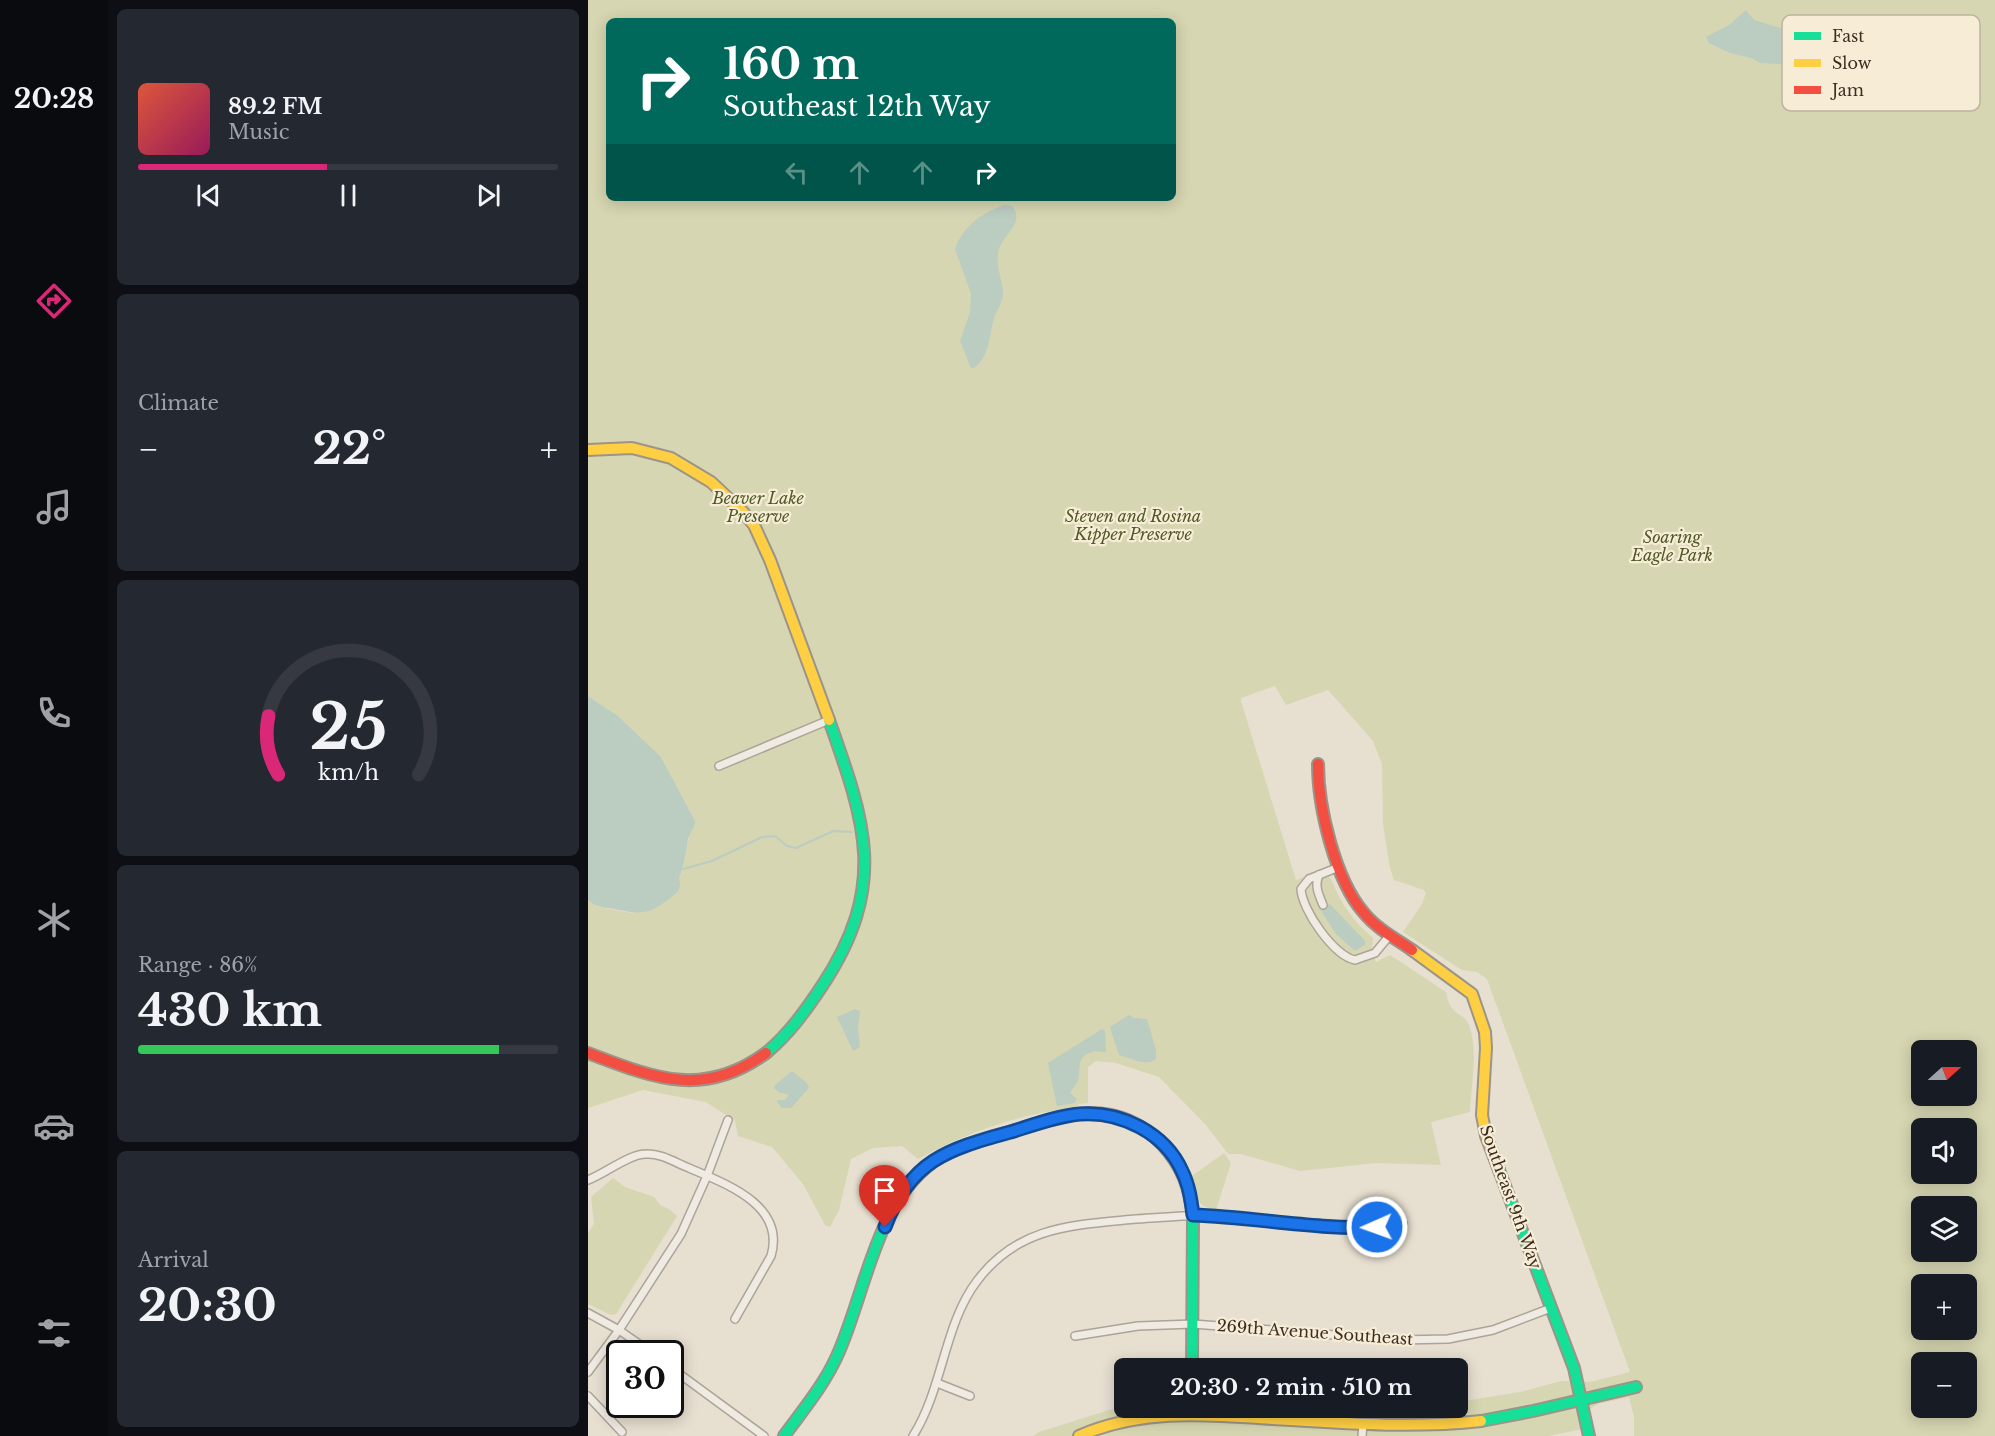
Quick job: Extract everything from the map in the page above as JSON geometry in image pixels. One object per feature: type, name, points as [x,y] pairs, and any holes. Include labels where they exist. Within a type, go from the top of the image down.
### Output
[{"type":"street","points":[[588,450],[635,448],[665,454],[712,482],[731,498],[753,524],[829,720],[852,789],[864,833],[865,869],[856,919],[844,949],[807,1010],[786,1036],[768,1053],[750,1064],[718,1077],[699,1081],[649,1076],[588,1053]]},
{"type":"street","points":[[719,766],[829,720]]},
{"type":"street","name":"Southeast 9th Way","points":[[1318,764],[1318,788],[1326,826],[1339,867],[1353,899],[1365,915],[1390,935],[1472,994],[1485,1032],[1482,1114],[1486,1136],[1574,1368],[1589,1436]]},
{"type":"street","points":[[1339,867],[1305,882],[1301,889],[1316,923],[1344,955],[1355,960],[1375,953],[1390,935]]},
{"type":"street","points":[[1319,875],[1316,881],[1317,890],[1323,905]]},
{"type":"street","points":[[784,1436],[837,1357],[894,1205],[910,1182],[930,1163],[952,1150],[1059,1117],[1093,1113],[1135,1124],[1152,1135],[1174,1156],[1182,1170],[1188,1185],[1193,1215],[1192,1358]]},
{"type":"street","points":[[588,1372],[619,1330],[681,1234],[707,1176],[728,1120]]},
{"type":"street","points":[[588,1180],[635,1156],[650,1153],[741,1191],[750,1198],[766,1218],[774,1238],[771,1257],[735,1319]]},
{"type":"street","points":[[913,1436],[937,1383],[961,1306],[970,1290],[990,1265],[1029,1238],[1060,1227],[1193,1215],[1226,1216],[1330,1227],[1366,1227],[1403,1223]]},
{"type":"street","name":"269th Avenue Southeast","points":[[1075,1336],[1138,1326],[1193,1324],[1400,1340],[1430,1340],[1473,1335],[1551,1308]]},
{"type":"street","points":[[588,1313],[633,1340]]},
{"type":"street","points":[[684,1376],[764,1436]]},
{"type":"street","points":[[937,1383],[970,1396]]},
{"type":"street","points":[[1283,1418],[1363,1424],[1459,1423],[1513,1414],[1635,1387]]},
{"type":"street","points":[[588,1396],[622,1432]]},
{"type":"street","points":[[1079,1436],[1114,1422],[1132,1418]]},
{"type":"street","points":[[1362,1436],[1363,1424]]},
{"type":"green space","points":[[588,0],[1995,0],[1995,1436],[1634,1436],[1634,1417],[1629,1397],[1598,1404],[1578,1417],[1582,1429],[1549,1436],[1033,1436],[1039,1432],[1114,1408],[1114,1418],[1468,1418],[1468,1400],[1520,1392],[1561,1381],[1590,1382],[1630,1372],[1487,979],[1477,972],[1462,970],[1403,932],[1422,904],[1426,893],[1424,890],[1394,880],[1383,824],[1382,764],[1373,741],[1328,690],[1286,705],[1275,686],[1241,698],[1296,880],[1324,870],[1348,912],[1373,938],[1372,951],[1376,962],[1390,955],[1446,992],[1451,1006],[1468,1023],[1474,1049],[1470,1112],[1431,1122],[1441,1165],[1377,1163],[1300,1171],[1241,1154],[1228,1154],[1206,1125],[1159,1077],[1116,1063],[1096,1061],[1088,1067],[1088,1103],[1015,1119],[956,1140],[918,1159],[902,1146],[873,1148],[851,1159],[839,1210],[830,1227],[825,1225],[803,1184],[772,1147],[738,1136],[735,1121],[706,1102],[643,1090],[588,1108],[588,900],[598,907],[632,913],[679,879],[695,821],[661,757],[618,716],[588,696]]},
{"type":"green space","points":[[1224,1153],[1231,1163],[1216,1210],[1200,1202],[1192,1176]]},
{"type":"green space","points":[[613,1178],[625,1187],[654,1197],[660,1205],[677,1216],[616,1314],[611,1315],[588,1304],[588,1233],[594,1224],[591,1197]]},
{"type":"shaded area","points":[[1746,10],[1754,20],[1782,29],[1782,64],[1760,63],[1709,43],[1706,37],[1729,25]]},
{"type":"shaded area","points":[[1004,205],[1012,206],[1016,212],[1016,219],[998,254],[1002,299],[994,318],[986,353],[979,364],[971,368],[960,341],[970,312],[971,294],[955,249],[968,227],[989,212]]},
{"type":"shaded area","points":[[588,696],[618,716],[661,757],[695,821],[688,839],[679,879],[679,890],[649,911],[637,912],[603,907],[588,900]]},
{"type":"shaded area","points":[[1330,904],[1365,941],[1365,945],[1355,951],[1336,934],[1320,909]]},
{"type":"shaded area","points":[[855,1009],[860,1011],[858,1028],[860,1047],[853,1051],[837,1017]]},
{"type":"shaded area","points":[[1129,1015],[1134,1018],[1147,1019],[1156,1050],[1156,1059],[1143,1062],[1119,1055],[1110,1027]]},
{"type":"shaded area","points":[[1102,1029],[1105,1031],[1106,1052],[1094,1052],[1084,1056],[1078,1081],[1070,1093],[1077,1099],[1075,1103],[1057,1106],[1048,1063]]},
{"type":"shaded area","points":[[792,1071],[807,1083],[809,1088],[791,1108],[782,1108],[778,1100],[785,1100],[789,1095],[778,1092],[774,1088]]},
{"type":"waterway","points":[[683,869],[712,861],[762,837],[775,836],[787,846],[796,848],[833,831],[852,832]]},
{"type":"traffic: fast","points":[[766,1053],[790,1030],[803,1013],[843,950],[856,917],[863,885],[864,855],[860,824],[853,791],[829,720]]},
{"type":"traffic: fast","points":[[784,1436],[832,1367],[847,1332],[874,1252],[897,1201],[913,1180],[933,1162],[968,1144],[1005,1133]]},
{"type":"traffic: fast","points":[[1499,1170],[1574,1368],[1589,1436]]},
{"type":"traffic: fast","points":[[1192,1358],[1193,1217]]},
{"type":"traffic: fast","points":[[1481,1421],[1636,1387]]},
{"type":"traffic: slow","points":[[588,450],[632,448],[671,458],[711,482],[743,512],[754,525],[770,560],[829,720]]},
{"type":"traffic: slow","points":[[1412,950],[1472,994],[1485,1032],[1482,1115],[1486,1136],[1499,1170]]},
{"type":"traffic: slow","points":[[1005,1133],[1057,1118],[1090,1113],[1111,1115],[1130,1122],[1147,1131],[1162,1144],[1174,1160],[1184,1178],[1193,1217]]},
{"type":"traffic: slow","points":[[1079,1436],[1131,1420],[1183,1415],[1386,1425],[1481,1421]]},
{"type":"traffic: jam","points":[[1318,764],[1325,821],[1345,882],[1354,899],[1374,924],[1412,950]]},
{"type":"traffic: jam","points":[[588,1053],[635,1070],[678,1080],[699,1080],[721,1076],[743,1067],[766,1053]]},
{"type":"route","points":[[885,1227],[894,1205],[910,1182],[930,1163],[952,1150],[1059,1117],[1093,1113],[1135,1124],[1144,1129],[1174,1156],[1188,1185],[1193,1215],[1226,1216],[1330,1227],[1377,1227]]},
{"type":"park label","name":"Beaver Lake Preserve","points":[[758,507]]},
{"type":"park label","name":"Steven and Rosina Kipper Preserve","points":[[1133,525]]},
{"type":"park label","name":"Soaring Eagle Park","points":[[1672,546]]}]
